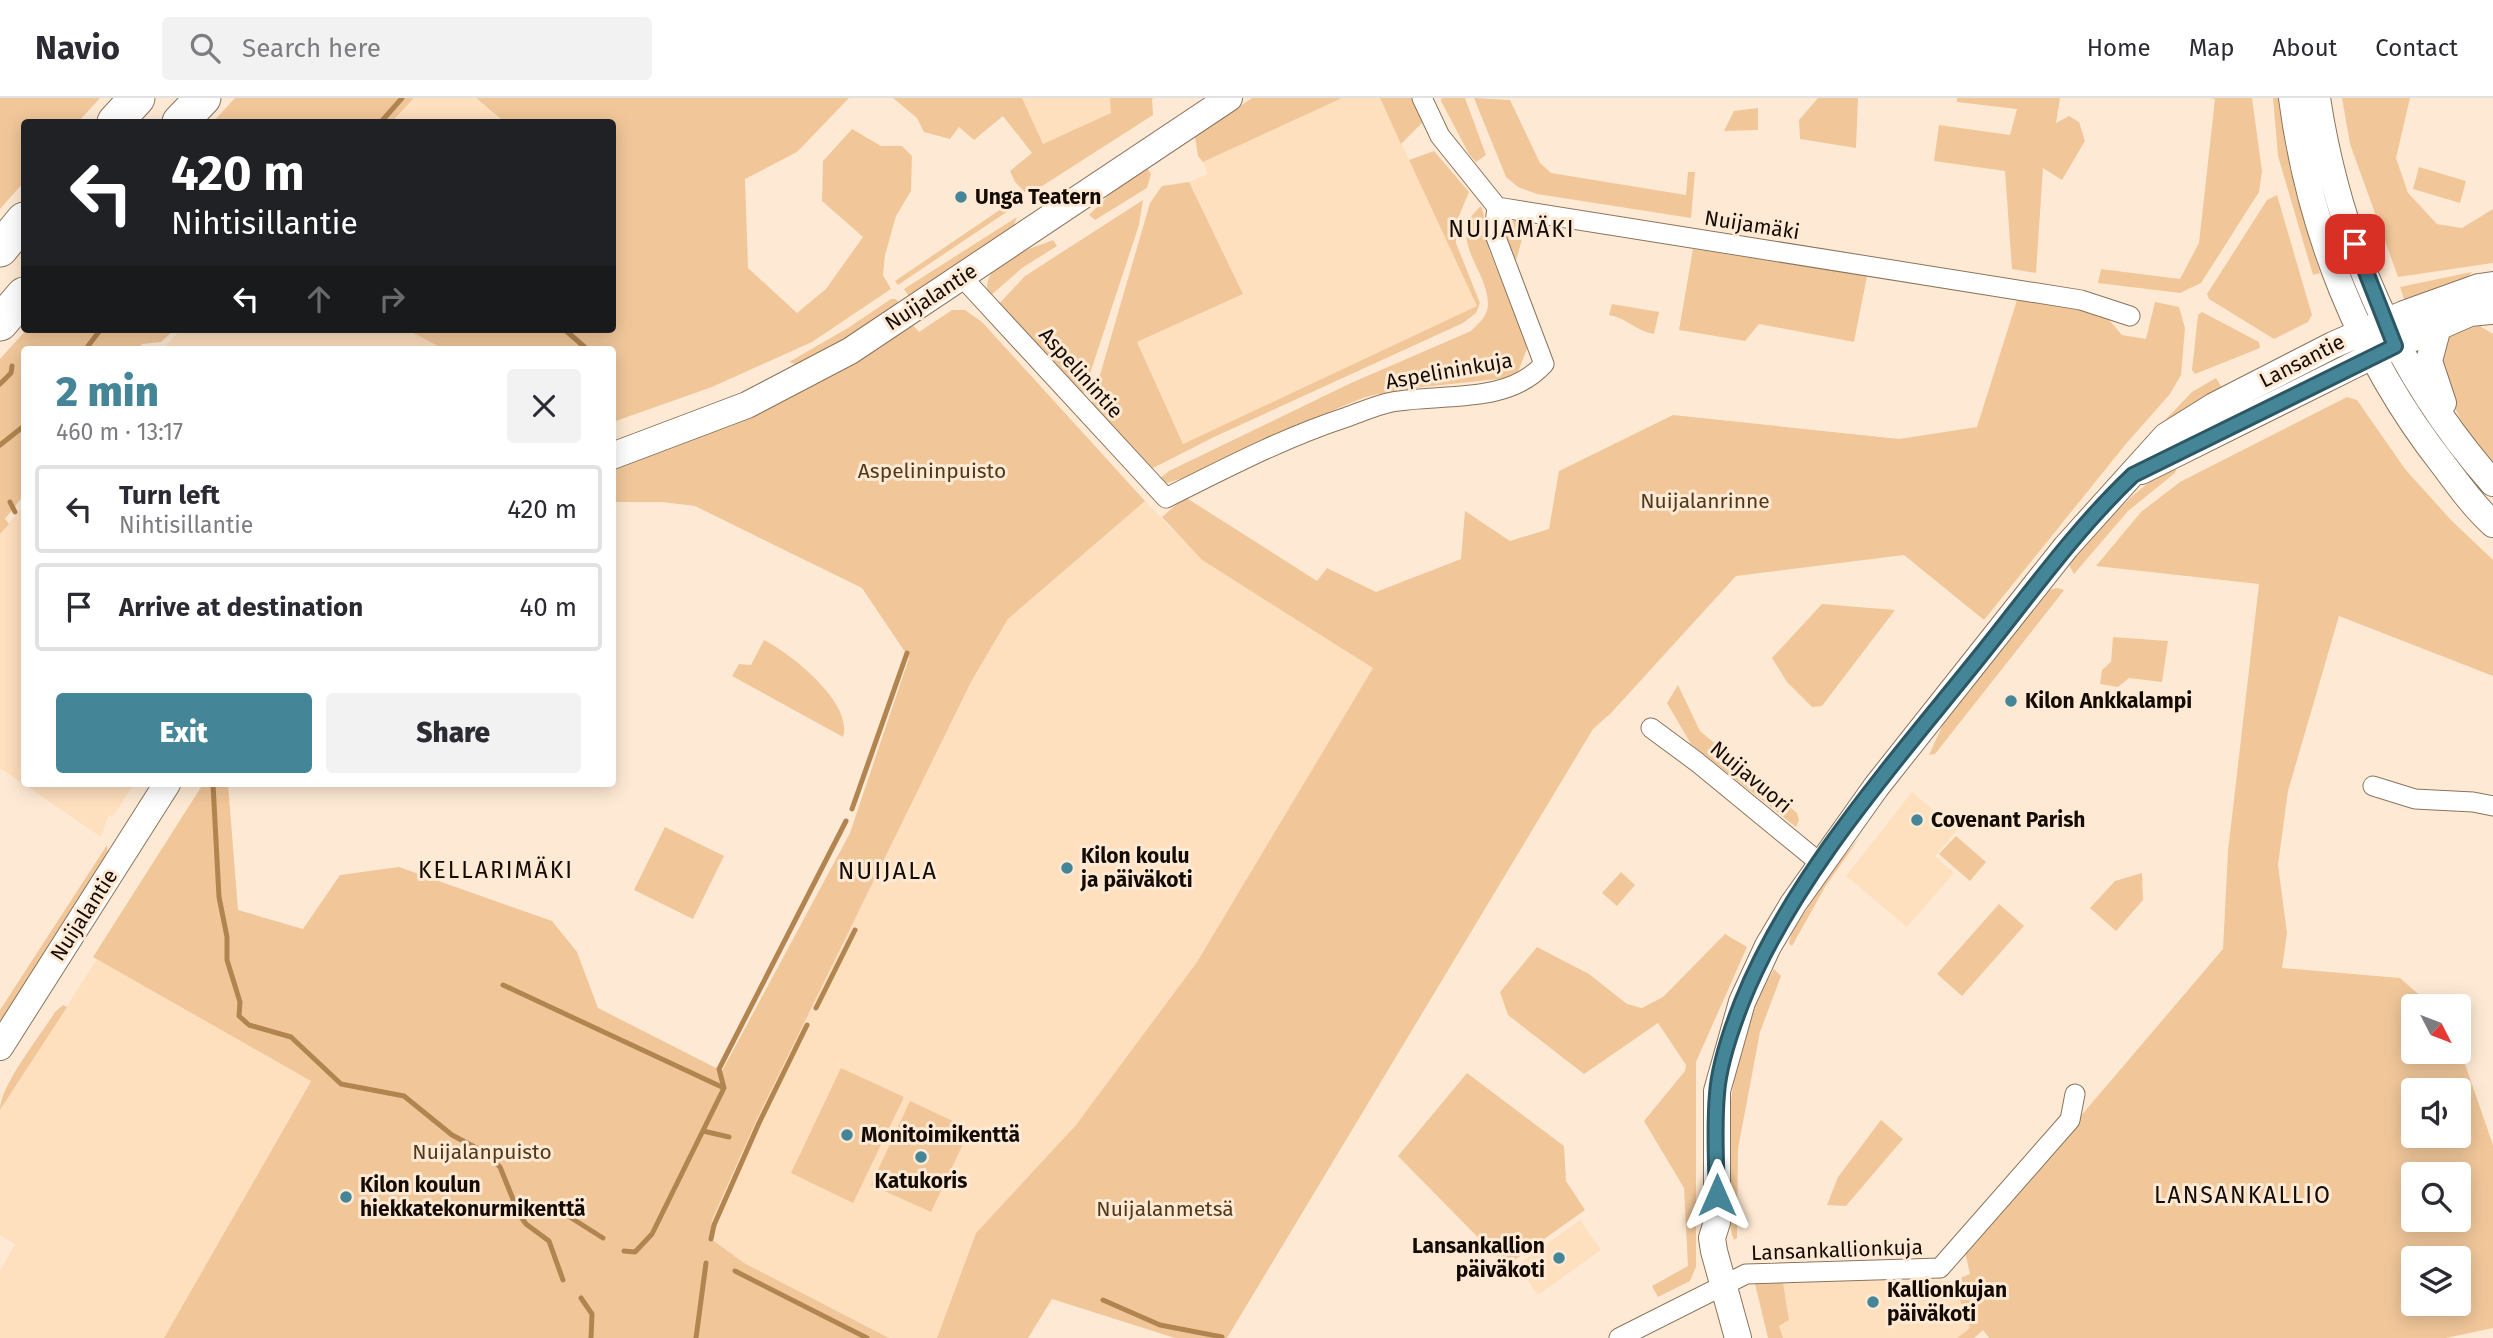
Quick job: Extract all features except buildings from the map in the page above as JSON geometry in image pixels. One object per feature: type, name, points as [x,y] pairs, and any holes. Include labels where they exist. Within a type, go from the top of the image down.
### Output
[{"type":"highway","points":[[118,119],[137,98]]},
{"type":"highway","points":[[183,119],[203,98]]},
{"type":"highway","points":[[0,249],[21,224]]},
{"type":"highway","points":[[0,323],[21,298]]},
{"type":"street","name":"Nuijalantie","points":[[616,455],[736,410],[850,351],[1133,159],[1229,98]]},
{"type":"street","points":[[1422,98],[1440,136],[1497,207]]},
{"type":"street","points":[[2292,98],[2300,149],[2319,220],[2360,332],[2384,341],[2493,483]]},
{"type":"street","points":[[2317,98],[2325,148],[2339,201],[2384,341],[2421,436],[2478,510],[2493,524]]},
{"type":"street","name":"Nuijamäki","points":[[1497,207],[2081,300],[2130,316]]},
{"type":"street","name":"Aspelininkuja","points":[[1166,498],[1288,437],[1391,402],[1487,392],[1513,387],[1532,377],[1544,364],[1494,232],[1497,207]]},
{"type":"street","name":"Aspelinintie","points":[[962,277],[1166,498]]},
{"type":"street","name":"Lansantie","points":[[2133,475],[2384,341],[2479,286],[2492,303],[2438,327],[2384,341]]},
{"type":"street","points":[[2438,327],[2429,355],[2433,379],[2462,446]]},
{"type":"street","name":"Lansantie","points":[[1738,1338],[1712,1238],[1717,1222],[1717,1091],[1742,1002],[1768,946],[1821,863],[1876,787],[2066,547],[2166,436],[2214,406],[2360,332]]},
{"type":"street","name":"Nuijavuori","points":[[1651,728],[1821,863]]},
{"type":"street","points":[[2373,786],[2415,799],[2473,802],[2493,806]]},
{"type":"street","name":"Nuijalantie","points":[[0,1046],[165,787]]},
{"type":"street","name":"Lansankallionkuja","points":[[1619,1338],[1746,1274],[1940,1268],[2070,1120],[2075,1094]]},
{"type":"shaded area","points":[[415,98],[475,98],[500,119],[396,119]]},
{"type":"shaded area","points":[[1008,98],[1156,98],[1045,175]]},
{"type":"shaded area","points":[[1342,98],[1380,98],[1478,306],[1183,444],[1137,342],[1243,294],[1189,182],[1208,174],[1203,162]]},
{"type":"shaded area","points":[[177,333],[413,333],[438,346],[166,346]]},
{"type":"shaded area","name":"Kilon koulu ja päiväkoti","points":[[1145,501],[1202,560],[1374,667],[1197,962],[1076,1125],[976,1233],[937,1338],[889,1338],[744,1263],[710,1238],[712,1220],[757,1119],[971,682],[1008,619]]},
{"type":"shaded area","points":[[21,509],[21,782],[0,768],[0,534]]},
{"type":"shaded area","points":[[28,787],[132,787],[114,815],[108,816],[101,837]]},
{"type":"shaded area","points":[[1912,792],[1957,830],[1935,856],[1954,873],[1907,927],[1846,876]]},
{"type":"shaded area","points":[[97,959],[311,1080],[164,1338],[0,1338],[0,1271],[15,1244],[0,1235],[0,1110]]},
{"type":"shaded area","name":"Lansankallion päiväkoti","points":[[1580,1220],[1601,1250],[1538,1295],[1517,1265]]},
{"type":"shaded area","name":"Kallionkujan päiväkoti","points":[[1953,1281],[1970,1328],[1957,1338],[1783,1338],[1779,1326],[1789,1320],[1783,1283]]},
{"type":"green space","points":[[0,98],[100,98],[81,119],[21,119],[21,185],[0,209]]},
{"type":"green space","points":[[235,98],[414,98],[395,119],[216,119]]},
{"type":"green space","points":[[476,98],[849,98],[797,152],[745,179],[748,268],[797,313],[826,289],[863,237],[822,201],[823,161],[852,129],[881,146],[902,146],[912,156],[911,191],[896,216],[885,255],[883,275],[891,289],[812,342],[712,387],[616,421],[616,346],[438,346],[413,333],[616,333],[616,119],[500,119]]},
{"type":"green space","points":[[893,98],[1022,98],[1043,144],[1111,113],[1110,98],[1152,98],[1153,115],[1028,195],[1015,182],[1010,171],[1032,153],[1003,116],[974,140],[959,127],[950,139],[924,132],[917,118]]},
{"type":"green space","points":[[1252,98],[1342,98],[1203,162],[1198,156],[1195,137]]},
{"type":"green space","points":[[1380,98],[1412,98],[1424,121],[1401,144]]},
{"type":"green space","points":[[1442,98],[1465,98],[1486,155],[1476,162],[1469,154],[1441,101]]},
{"type":"green space","points":[[1474,98],[1510,100],[1540,163],[1551,173],[1686,195],[1688,172],[1695,172],[1691,218],[1537,194],[1518,187],[1506,177]]},
{"type":"green space","points":[[1818,98],[1858,98],[1856,148],[1800,139],[1799,120]]},
{"type":"green space","points":[[1957,98],[2060,98],[2056,123],[2069,116],[2079,122],[2085,141],[2062,180],[2043,168],[2036,273],[2012,269],[2005,171],[1934,161],[1939,125],[2010,135],[2017,109],[1957,102]]},
{"type":"green space","points":[[2209,98],[2252,98],[2262,171],[2259,192],[2201,283],[2180,293],[2098,283],[2101,269],[2180,279],[2199,243],[2215,99]]},
{"type":"green space","points":[[2273,98],[2281,98],[2289,165],[2320,273],[2313,275],[2278,156]]},
{"type":"green space","points":[[2342,98],[2410,98],[2396,158],[2408,193],[2437,224],[2462,228],[2493,209],[2493,263],[2398,277],[2350,144]]},
{"type":"green space","points":[[1758,108],[1758,130],[1724,131],[1734,111]]},
{"type":"green space","points":[[1434,151],[1469,192],[1456,223],[1456,243],[1480,303],[1476,313],[1463,323],[1214,437],[1151,469],[1091,406],[1150,203],[1162,186],[1189,182],[1243,294],[1137,342],[1183,444],[1477,306],[1409,160]]},
{"type":"green space","points":[[2419,167],[2466,181],[2460,203],[2413,189]]},
{"type":"green space","points":[[1147,168],[1151,174],[1147,188],[1095,220],[1089,215],[1117,187]]},
{"type":"green space","points":[[2277,195],[2312,315],[2308,322],[2274,339],[2209,299],[2207,294],[2267,200]]},
{"type":"green space","points":[[1143,200],[1139,225],[1083,395],[997,306],[1025,276]]},
{"type":"green space","points":[[1007,205],[1011,209],[898,285],[895,281]]},
{"type":"green space","points":[[1481,206],[1487,226],[1489,250],[1528,346],[1518,372],[1507,378],[1414,388],[1363,398],[1197,473],[1167,483],[1159,479],[1169,471],[1351,383],[1471,331],[1488,308],[1486,291],[1467,241],[1466,229]]},
{"type":"green space","points":[[1017,217],[1012,230],[910,298],[904,289]]},
{"type":"green space","points":[[1518,217],[1527,221],[1514,268],[1506,234]]},
{"type":"green space","points":[[1053,240],[1057,246],[1022,268],[989,297],[987,285],[998,266],[1019,253]]},
{"type":"green space","points":[[1693,249],[1867,276],[1854,342],[1759,324],[1745,341],[1679,330]]},
{"type":"green space","points":[[2472,272],[2452,287],[2421,298],[2404,299],[2400,287]]},
{"type":"green space","points":[[891,299],[896,299],[900,304],[801,366],[789,362],[848,328]]},
{"type":"green space","name":"Nuijalanmetsä","points":[[2017,300],[2103,313],[2122,335],[2146,339],[2155,302],[2179,307],[2185,328],[2181,375],[2170,394],[2125,445],[1984,620],[1904,555],[1736,576],[1611,713],[1593,729],[1227,1338],[1175,1338],[1052,1299],[1028,1338],[937,1338],[976,1233],[1076,1125],[1197,962],[1373,668],[1202,560],[1162,517],[1185,497],[1317,581],[1327,568],[1376,592],[1461,559],[1465,511],[1510,541],[1549,529],[1559,471],[1673,415],[1899,439],[1977,427]]},
{"type":"green space","points":[[1612,304],[1659,312],[1654,334],[1609,315]]},
{"type":"green space","name":"Nuijalanpuisto","points":[[952,310],[965,310],[982,322],[1145,501],[1008,619],[971,682],[757,1119],[712,1220],[710,1238],[744,1263],[889,1338],[164,1338],[311,1081],[93,957],[201,787],[228,787],[238,910],[303,929],[340,875],[399,867],[552,921],[577,952],[598,1008],[722,1071],[850,833],[909,658],[862,588],[695,506],[662,502],[616,502],[616,464],[912,324],[919,332]]},
{"type":"green space","points":[[2202,312],[2259,342],[2260,348],[2195,374],[2192,370],[2198,315]]},
{"type":"green space","points":[[2463,326],[2480,326],[2493,334],[2493,462],[2464,427],[2436,369],[2448,336]]},
{"type":"green space","points":[[23,333],[171,333],[161,342],[140,346],[21,346],[21,499],[5,519],[9,524],[0,534],[0,359]]},
{"type":"green space","points":[[2216,378],[2222,388],[2165,425],[2165,420],[2192,392]]},
{"type":"green space","points":[[2347,397],[2357,400],[2405,469],[2450,519],[2493,560],[2493,676],[2339,616],[2288,791],[2278,865],[2287,933],[2282,968],[2400,978],[2418,994],[2401,994],[2401,1064],[2465,1064],[2470,1078],[2401,1078],[2401,1148],[2471,1148],[2471,1082],[2493,1145],[2493,1328],[2446,1338],[1989,1338],[1983,1330],[1974,1338],[1957,1338],[1970,1328],[1953,1281],[1970,1274],[1965,1252],[2223,949],[2228,851],[2259,584],[2096,566],[2141,512],[2180,482]]},
{"type":"green space","points":[[2178,463],[2175,473],[2128,511],[2074,574],[2069,565],[2106,522],[2146,484]]},
{"type":"green space","points":[[2049,590],[2064,590],[1935,754],[1929,755],[1945,720],[2033,608]]},
{"type":"green space","points":[[1822,604],[1895,610],[1822,706],[1812,707],[1787,682],[1772,658]]},
{"type":"green space","points":[[2113,637],[2168,641],[2162,682],[2129,678],[2118,687],[2100,684],[2102,670],[2111,662]]},
{"type":"green space","points":[[764,640],[803,667],[830,695],[844,724],[843,737],[732,676],[739,664],[751,665]]},
{"type":"green space","points":[[1678,685],[1700,731],[1797,813],[1799,820],[1796,827],[1691,744],[1667,703]]},
{"type":"green space","points":[[665,827],[724,856],[693,919],[634,890]]},
{"type":"green space","points":[[1956,836],[1986,862],[1970,881],[1939,854]]},
{"type":"green space","points":[[1860,837],[1825,887],[1792,946],[1789,943],[1792,932],[1833,869]]},
{"type":"green space","points":[[107,845],[108,855],[0,1023],[0,1010]]},
{"type":"green space","points":[[1621,872],[1635,885],[1617,906],[1602,893]]},
{"type":"green space","points":[[2142,873],[2143,900],[2116,931],[2090,908],[2115,881]]},
{"type":"green space","points":[[1999,904],[2024,926],[1962,996],[1937,974]]},
{"type":"green space","points":[[1725,934],[1747,947],[1696,1062],[1696,1267],[1690,1281],[1658,1297],[1652,1286],[1688,1266],[1684,1188],[1644,1121],[1685,1071],[1686,1065],[1658,1023],[1584,1074],[1508,1015],[1500,992],[1537,947],[1589,974],[1627,1004],[1642,1008],[1663,997]]},
{"type":"green space","points":[[1774,969],[1781,976],[1760,1032],[1738,1149],[1737,1238],[1734,1240],[1730,1223],[1728,1163],[1730,1105],[1749,1022]]},
{"type":"green space","points":[[63,1005],[67,1007],[0,1110],[7,1087],[22,1060],[55,1012]]},
{"type":"green space","name":"Monitoimikenttä","points":[[841,1068],[904,1097],[853,1203],[791,1173]]},
{"type":"green space","points":[[1467,1073],[1564,1146],[1566,1181],[1585,1210],[1506,1266],[1398,1156]]},
{"type":"green space","name":"Katukoris","points":[[910,1101],[970,1129],[931,1212],[871,1185]]},
{"type":"green space","points":[[1881,1120],[1903,1139],[1846,1206],[1827,1205],[1838,1177]]},
{"type":"green space","points":[[1783,1283],[1789,1320],[1779,1326],[1783,1338],[1768,1338],[1755,1284]]},
{"type":"waterway","points":[[384,119],[402,98]]},
{"type":"waterway","points":[[88,346],[98,333]]},
{"type":"waterway","points":[[569,333],[583,346]]},
{"type":"waterway","points":[[0,384],[11,373],[12,366]]},
{"type":"waterway","points":[[0,445],[21,428]]},
{"type":"waterway","points":[[10,502],[15,512]]},
{"type":"waterway","points":[[852,809],[907,653]]},
{"type":"waterway","points":[[213,787],[219,897],[227,937],[227,960],[240,1002],[239,1016],[249,1025],[291,1037],[341,1084],[404,1096],[452,1135],[486,1153],[500,1167],[519,1214],[526,1224],[549,1241],[563,1280]]},
{"type":"waterway","points":[[624,1251],[635,1252],[652,1234],[724,1088],[719,1069],[846,821]]},
{"type":"waterway","points":[[816,1008],[855,930]]},
{"type":"waterway","points":[[503,985],[724,1088]]},
{"type":"waterway","points":[[711,1239],[714,1225],[759,1123],[807,1025]]},
{"type":"waterway","points":[[703,1131],[729,1137]]},
{"type":"waterway","points":[[565,1214],[603,1238]]},
{"type":"waterway","points":[[696,1338],[706,1263]]},
{"type":"waterway","points":[[735,1271],[867,1338]]},
{"type":"waterway","points":[[581,1298],[592,1314],[591,1338]]},
{"type":"waterway","points":[[1103,1300],[1160,1325],[1222,1337]]},
{"type":"place","name":"Unga Teatern","points":[[961,197]]},
{"type":"place","name":"Kilon Ankkalampi","points":[[2011,701]]},
{"type":"place","name":"Covenant Parish","points":[[1917,820]]},
{"type":"place","name":"Kilon koulu ja päiväkoti","points":[[1067,868]]},
{"type":"place","name":"Monitoimikenttä","points":[[847,1135]]},
{"type":"place","name":"Katukoris","points":[[921,1157]]},
{"type":"place","name":"Kilon koulun hiekkatekonurmikenttä","points":[[346,1197]]},
{"type":"place","name":"Lansankallion päiväkoti","points":[[1559,1258]]},
{"type":"place","name":"Kallionkujan päiväkoti","points":[[1873,1302]]},
{"type":"district","name":"NUIJAMÄKI","points":[[1512,229]]},
{"type":"district","name":"KELLARIMÄKI","points":[[496,870]]},
{"type":"district","name":"NUIJALA","points":[[888,871]]},
{"type":"district","name":"LANSANKALLIO","points":[[2243,1195]]},
{"type":"route","points":[[1717,1195],[1717,1091],[1730,1037],[1742,1002],[1768,946],[1793,904],[1914,738],[2066,547],[2103,504],[2133,475],[2395,346],[2355,244]]},
{"type":"park label","name":"Aspelininpuisto","points":[[932,471]]},
{"type":"park label","name":"Nuijalanrinne","points":[[1705,501]]}]
